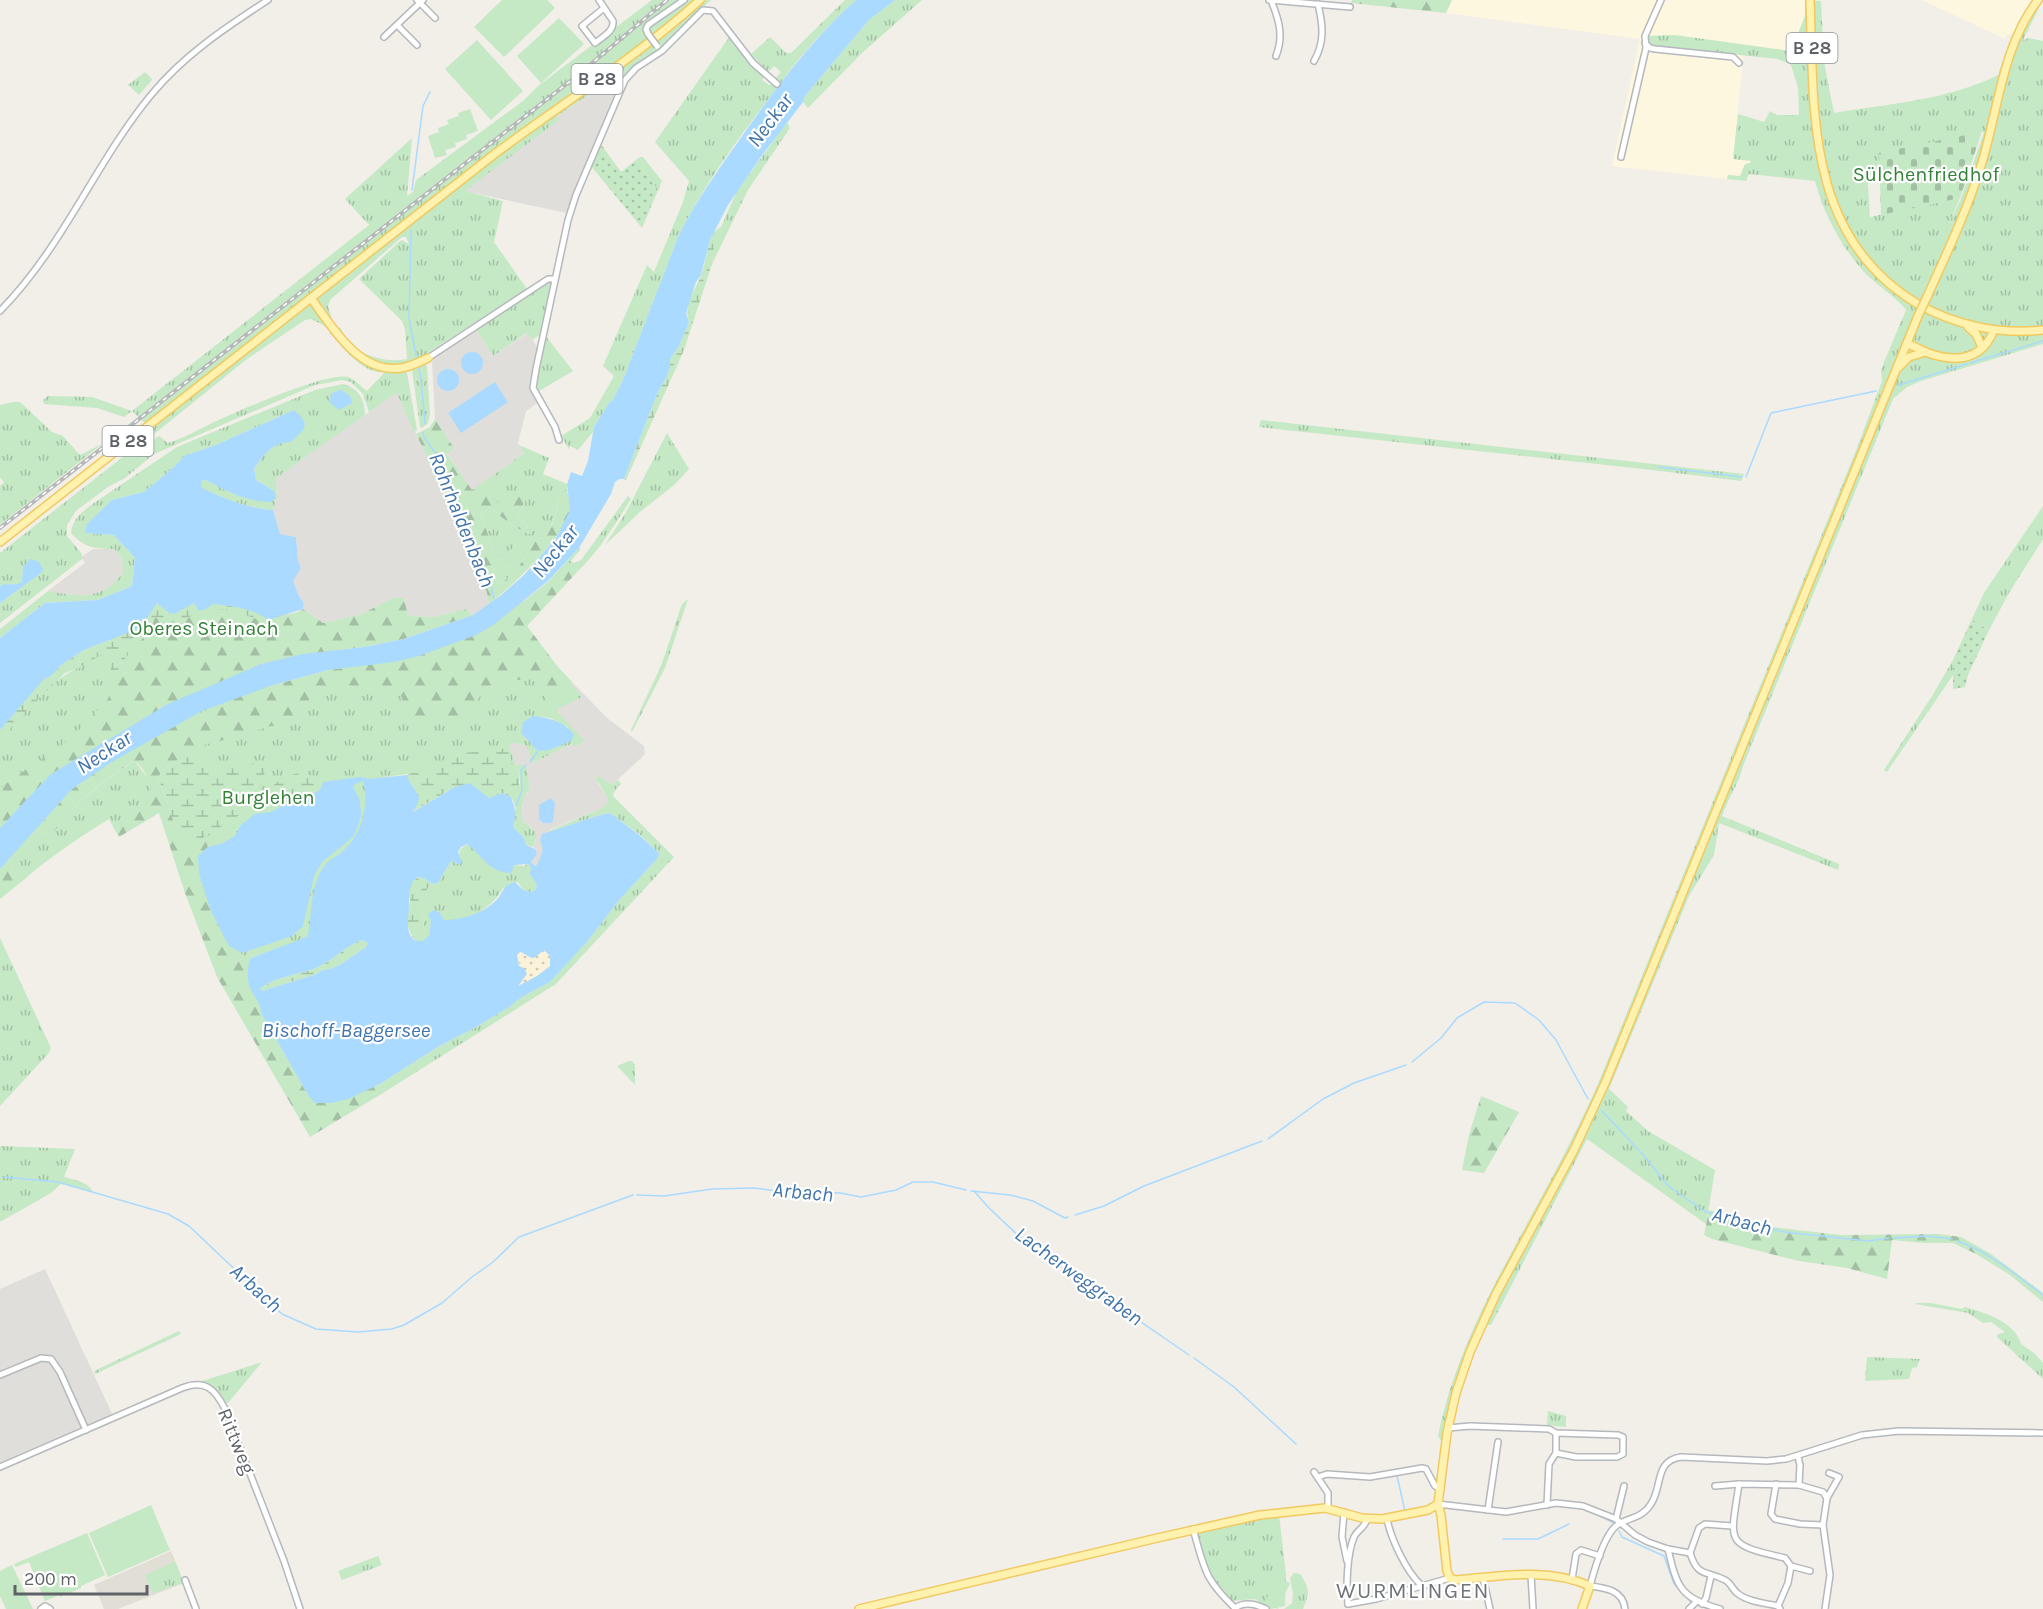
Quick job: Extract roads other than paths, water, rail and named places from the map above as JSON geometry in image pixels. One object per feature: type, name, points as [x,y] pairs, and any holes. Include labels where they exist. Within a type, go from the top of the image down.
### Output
[{"type":"main road","name":"B 28","points":[[0,542],[500,150],[649,43],[700,0]]},
{"type":"main road","name":"B 28","points":[[1810,0],[1816,138],[1828,192],[1841,224],[1863,256],[1893,287],[1933,313],[1964,324],[1994,330],[2043,330]]},
{"type":"main road","points":[[1582,1609],[1590,1587],[1572,1579],[1531,1575],[1456,1580],[1450,1578],[1447,1571],[1438,1504],[1449,1425],[1462,1375],[1486,1316],[1574,1150],[1611,1071],[1895,371],[1968,203],[1980,168],[2003,76],[2016,38],[2038,0]]},
{"type":"main road","points":[[311,298],[348,345],[372,364],[384,368],[400,368],[425,359]]},
{"type":"main road","points":[[1964,324],[1976,334],[1980,347]]},
{"type":"main road","points":[[1980,347],[1986,328]]},
{"type":"main road","points":[[1913,330],[1921,351]]},
{"type":"main road","points":[[1906,346],[1957,358],[1969,357],[1980,347],[1986,345],[1994,330]]},
{"type":"main road","points":[[1895,371],[1905,360],[1921,351]]},
{"type":"main road","points":[[859,1609],[1193,1529],[1278,1512],[1328,1508],[1367,1519],[1387,1519],[1428,1510],[1438,1504]]},
{"type":"street","points":[[0,311],[27,281],[51,248],[136,114],[169,75],[209,40],[268,0]]},
{"type":"street","points":[[599,0],[604,8],[614,25],[595,43],[582,26],[604,8]]},
{"type":"street","points":[[662,51],[646,29],[648,25],[684,0]]},
{"type":"street","points":[[1276,56],[1280,46],[1280,30],[1270,0],[1350,7]]},
{"type":"street","points":[[1621,157],[1646,48],[1645,36],[1661,0]]},
{"type":"street","points":[[384,38],[420,1],[435,18]]},
{"type":"street","points":[[1314,61],[1320,48],[1323,28],[1318,4]]},
{"type":"street","points":[[559,440],[555,427],[533,388],[554,279],[573,202],[625,80],[636,68],[662,51],[703,10],[712,11],[753,63],[777,84]]},
{"type":"street","points":[[397,25],[417,45]]},
{"type":"street","points":[[1645,43],[1655,49],[1733,57],[1739,63]]},
{"type":"street","points":[[425,359],[548,279],[554,279]]},
{"type":"street","points":[[0,1376],[41,1358],[51,1359],[60,1372],[87,1430]]},
{"type":"street","name":"Rittweg","points":[[0,1467],[189,1386],[201,1384],[213,1390],[220,1398],[284,1561],[300,1609]]},
{"type":"street","points":[[1449,1425],[1549,1429],[1556,1433],[1623,1437],[1623,1454],[1617,1457],[1576,1457],[1556,1453]]},
{"type":"street","points":[[1619,1521],[1644,1512],[1652,1503],[1667,1462],[1681,1457],[1767,1461],[1798,1457],[1857,1436],[1899,1431],[2043,1433]]},
{"type":"street","points":[[1547,1505],[1549,1464],[1556,1453],[1556,1433]]},
{"type":"street","points":[[1488,1510],[1498,1442]]},
{"type":"street","points":[[1798,1457],[1799,1485]]},
{"type":"street","points":[[1328,1508],[1328,1493],[1316,1474],[1370,1477],[1422,1468],[1426,1469],[1436,1486],[1441,1489]]},
{"type":"street","points":[[1825,1609],[1830,1575],[1823,1525],[1827,1498],[1839,1477],[1829,1473]]},
{"type":"street","points":[[1739,1484],[1732,1526],[1733,1537],[1745,1549],[1785,1558],[1791,1566],[1810,1571]]},
{"type":"street","points":[[1776,1484],[1771,1514],[1775,1519],[1800,1524],[1823,1525]]},
{"type":"street","points":[[1715,1486],[1799,1485],[1823,1492],[1827,1498]]},
{"type":"street","points":[[1624,1486],[1619,1521],[1600,1556],[1590,1587],[1606,1588],[1616,1592],[1624,1601],[1625,1609]]},
{"type":"street","points":[[1438,1504],[1506,1512],[1556,1503],[1583,1506],[1619,1521],[1648,1542],[1690,1553]]},
{"type":"street","points":[[1344,1512],[1342,1538],[1348,1562]]},
{"type":"street","points":[[1367,1519],[1366,1525],[1355,1535],[1348,1562],[1347,1606],[1450,1578]]},
{"type":"street","points":[[1387,1519],[1391,1534],[1409,1570],[1421,1585]]},
{"type":"street","points":[[1732,1526],[1705,1524],[1699,1528],[1690,1553],[1694,1565],[1711,1576],[1726,1580],[1738,1594],[1754,1601],[1779,1607],[1788,1583],[1791,1566]]},
{"type":"street","points":[[1193,1529],[1203,1564],[1218,1592],[1236,1608],[1248,1604],[1266,1609]]},
{"type":"street","points":[[1668,1549],[1676,1579],[1699,1603],[1720,1609]]},
{"type":"street","points":[[1572,1579],[1576,1553],[1581,1550],[1600,1556]]},
{"type":"street","points":[[1531,1575],[1533,1609]]},
{"type":"street","points":[[1689,1609],[1706,1598],[1711,1576]]},
{"type":"street","points":[[1484,1578],[1490,1609]]},
{"type":"street","points":[[185,1580],[196,1609]]},
{"type":"street","points":[[41,1609],[45,1606],[50,1609]]},
{"type":"water","name":"Neckar","points":[[856,0],[895,0],[869,20],[805,96],[803,102],[728,205],[710,240],[701,275],[696,282],[686,313],[689,322],[679,346],[670,359],[667,376],[657,394],[624,479],[615,482],[611,494],[579,548],[548,581],[492,626],[476,635],[419,656],[394,662],[328,670],[270,686],[202,711],[110,763],[72,789],[0,869],[0,828],[51,774],[168,704],[261,664],[303,654],[364,647],[404,639],[473,615],[524,575],[556,538],[570,510],[567,484],[571,472],[582,476],[588,461],[594,427],[613,400],[623,380],[678,237],[693,209],[728,156],[785,78],[811,45]]},
{"type":"water","points":[[472,352],[480,355],[483,363],[480,371],[472,374],[464,371],[461,363],[464,355]]},
{"type":"water","points":[[448,369],[456,372],[459,380],[456,388],[448,391],[440,388],[437,380],[440,372]]},
{"type":"water","points":[[495,382],[508,402],[461,433],[448,413]]},
{"type":"water","points":[[341,390],[350,396],[352,403],[339,410],[329,402],[332,393]]},
{"type":"water","points":[[294,410],[305,424],[303,430],[291,442],[269,450],[254,469],[256,480],[274,491],[276,498],[271,502],[245,498],[206,480],[201,481],[202,488],[228,499],[273,510],[280,534],[296,537],[298,561],[301,568],[293,581],[304,603],[303,609],[268,620],[249,610],[213,604],[199,611],[194,603],[174,614],[169,613],[157,603],[140,628],[84,650],[61,665],[51,676],[44,679],[0,730],[0,638],[45,603],[98,600],[132,586],[135,558],[114,535],[85,533],[87,524],[112,500],[144,492],[184,456],[216,445]]},
{"type":"water","points":[[30,559],[39,562],[43,569],[41,573],[0,603],[0,586],[22,582],[23,567]]},
{"type":"water","points":[[533,716],[550,719],[566,726],[574,735],[571,741],[549,750],[538,751],[521,733],[523,722]]},
{"type":"water","name":"Bischoff-Baggersee","points":[[407,775],[419,798],[413,812],[455,787],[470,783],[489,798],[502,793],[511,797],[516,813],[513,827],[524,838],[526,845],[535,849],[537,854],[531,862],[535,866],[542,853],[540,841],[542,834],[610,813],[659,853],[658,858],[550,982],[476,1027],[436,1048],[380,1084],[348,1099],[331,1103],[315,1103],[308,1095],[261,1013],[259,1003],[250,987],[248,967],[250,959],[308,936],[314,892],[319,875],[327,863],[351,843],[360,827],[365,809],[363,781],[353,787],[360,800],[361,816],[353,837],[322,862],[314,876],[303,926],[292,936],[242,953],[229,946],[211,911],[199,874],[198,856],[208,847],[223,843],[235,836],[241,825],[255,814],[271,812],[288,803],[309,797],[320,790],[323,782],[360,777],[369,779]],"holes":[[[467,844],[491,867],[503,872],[511,873],[514,865],[528,864],[532,869],[529,873],[537,885],[535,890],[530,892],[523,890],[515,882],[506,886],[494,903],[488,907],[459,919],[444,920],[440,913],[434,910],[428,914],[431,921],[429,935],[423,941],[414,940],[410,935],[408,921],[409,895],[414,880],[421,877],[432,884],[438,883],[451,861],[460,865],[462,862],[458,852]],[[362,940],[368,943],[366,947],[331,969],[262,991],[260,989],[280,978],[318,967]],[[544,950],[550,956],[550,966],[518,986],[527,974],[524,968],[519,966],[517,955],[520,952],[534,958]]]},
{"type":"water","points":[[551,798],[555,803],[553,821],[543,823],[539,819],[539,805]]},
{"type":"waterway","name":"Rohrhaldenbach","points":[[412,190],[423,106],[430,92]]},
{"type":"waterway","name":"Rohrhaldenbach","points":[[411,230],[409,318],[417,361]]},
{"type":"waterway","points":[[1970,363],[2043,341]]},
{"type":"waterway","points":[[1899,385],[1967,364]]},
{"type":"waterway","name":"Rohrhaldenbach","points":[[418,365],[425,424]]},
{"type":"waterway","points":[[1746,477],[1771,413],[1876,391]]},
{"type":"waterway","name":"Rohrhaldenbach","points":[[423,433],[441,461],[469,534],[489,578],[494,599]]},
{"type":"waterway","points":[[1659,467],[1742,477]]},
{"type":"waterway","points":[[530,762],[538,751]]},
{"type":"waterway","points":[[515,805],[522,790],[521,770],[526,765]]},
{"type":"waterway","name":"Arbach","points":[[1412,1062],[1441,1038],[1457,1018],[1484,1002],[1515,1003],[1539,1020],[1556,1040],[1588,1099]]},
{"type":"waterway","name":"Arbach","points":[[1268,1139],[1323,1099],[1354,1083],[1406,1065]]},
{"type":"waterway","name":"Arbach","points":[[1601,1110],[1645,1157],[1668,1186],[1706,1212],[1784,1232],[1868,1241],[1889,1238]]},
{"type":"waterway","name":"Arbach","points":[[1075,1215],[1104,1206],[1144,1186],[1262,1141]]},
{"type":"waterway","name":"Arbach","points":[[4,1177],[58,1182],[168,1214],[189,1226],[282,1314],[316,1329],[358,1332],[392,1329],[404,1325],[442,1303],[493,1262],[519,1237],[633,1195]]},
{"type":"waterway","name":"Arbach","points":[[637,1195],[664,1196],[712,1189],[754,1188],[784,1192],[840,1193],[861,1197],[896,1190],[913,1182],[933,1182],[966,1190]]},
{"type":"waterway","name":"Arbach","points":[[971,1191],[1010,1195],[1033,1201],[1065,1218],[1068,1217]]},
{"type":"waterway","name":"Lacherweggraben","points":[[974,1191],[1025,1242],[1189,1355]]},
{"type":"waterway","name":"Arbach","points":[[1894,1238],[1926,1236],[1952,1239]]},
{"type":"waterway","name":"Arbach","points":[[1957,1241],[1981,1251],[2043,1295]]},
{"type":"waterway","name":"Lacherweggraben","points":[[1194,1358],[1234,1387],[1296,1444]]},
{"type":"waterway","points":[[1397,1476],[1405,1511]]},
{"type":"waterway","points":[[1600,1516],[1614,1523]]},
{"type":"waterway","points":[[1503,1539],[1538,1539],[1569,1524]]},
{"type":"waterway","points":[[1619,1531],[1622,1537],[1664,1556],[1674,1584],[1691,1602]]},
{"type":"waterway","points":[[1703,1607],[1709,1609]]},
{"type":"railway","points":[[0,528],[578,75],[667,0]]},
{"type":"district","name":"WURMLINGEN","points":[[1413,1590]]},
{"type":"park label","name":"Sülchenfriedhof","points":[[1926,174]]},
{"type":"park label","name":"Oberes Steinach","points":[[204,628]]},
{"type":"park label","name":"Burglehen","points":[[268,797]]}]
